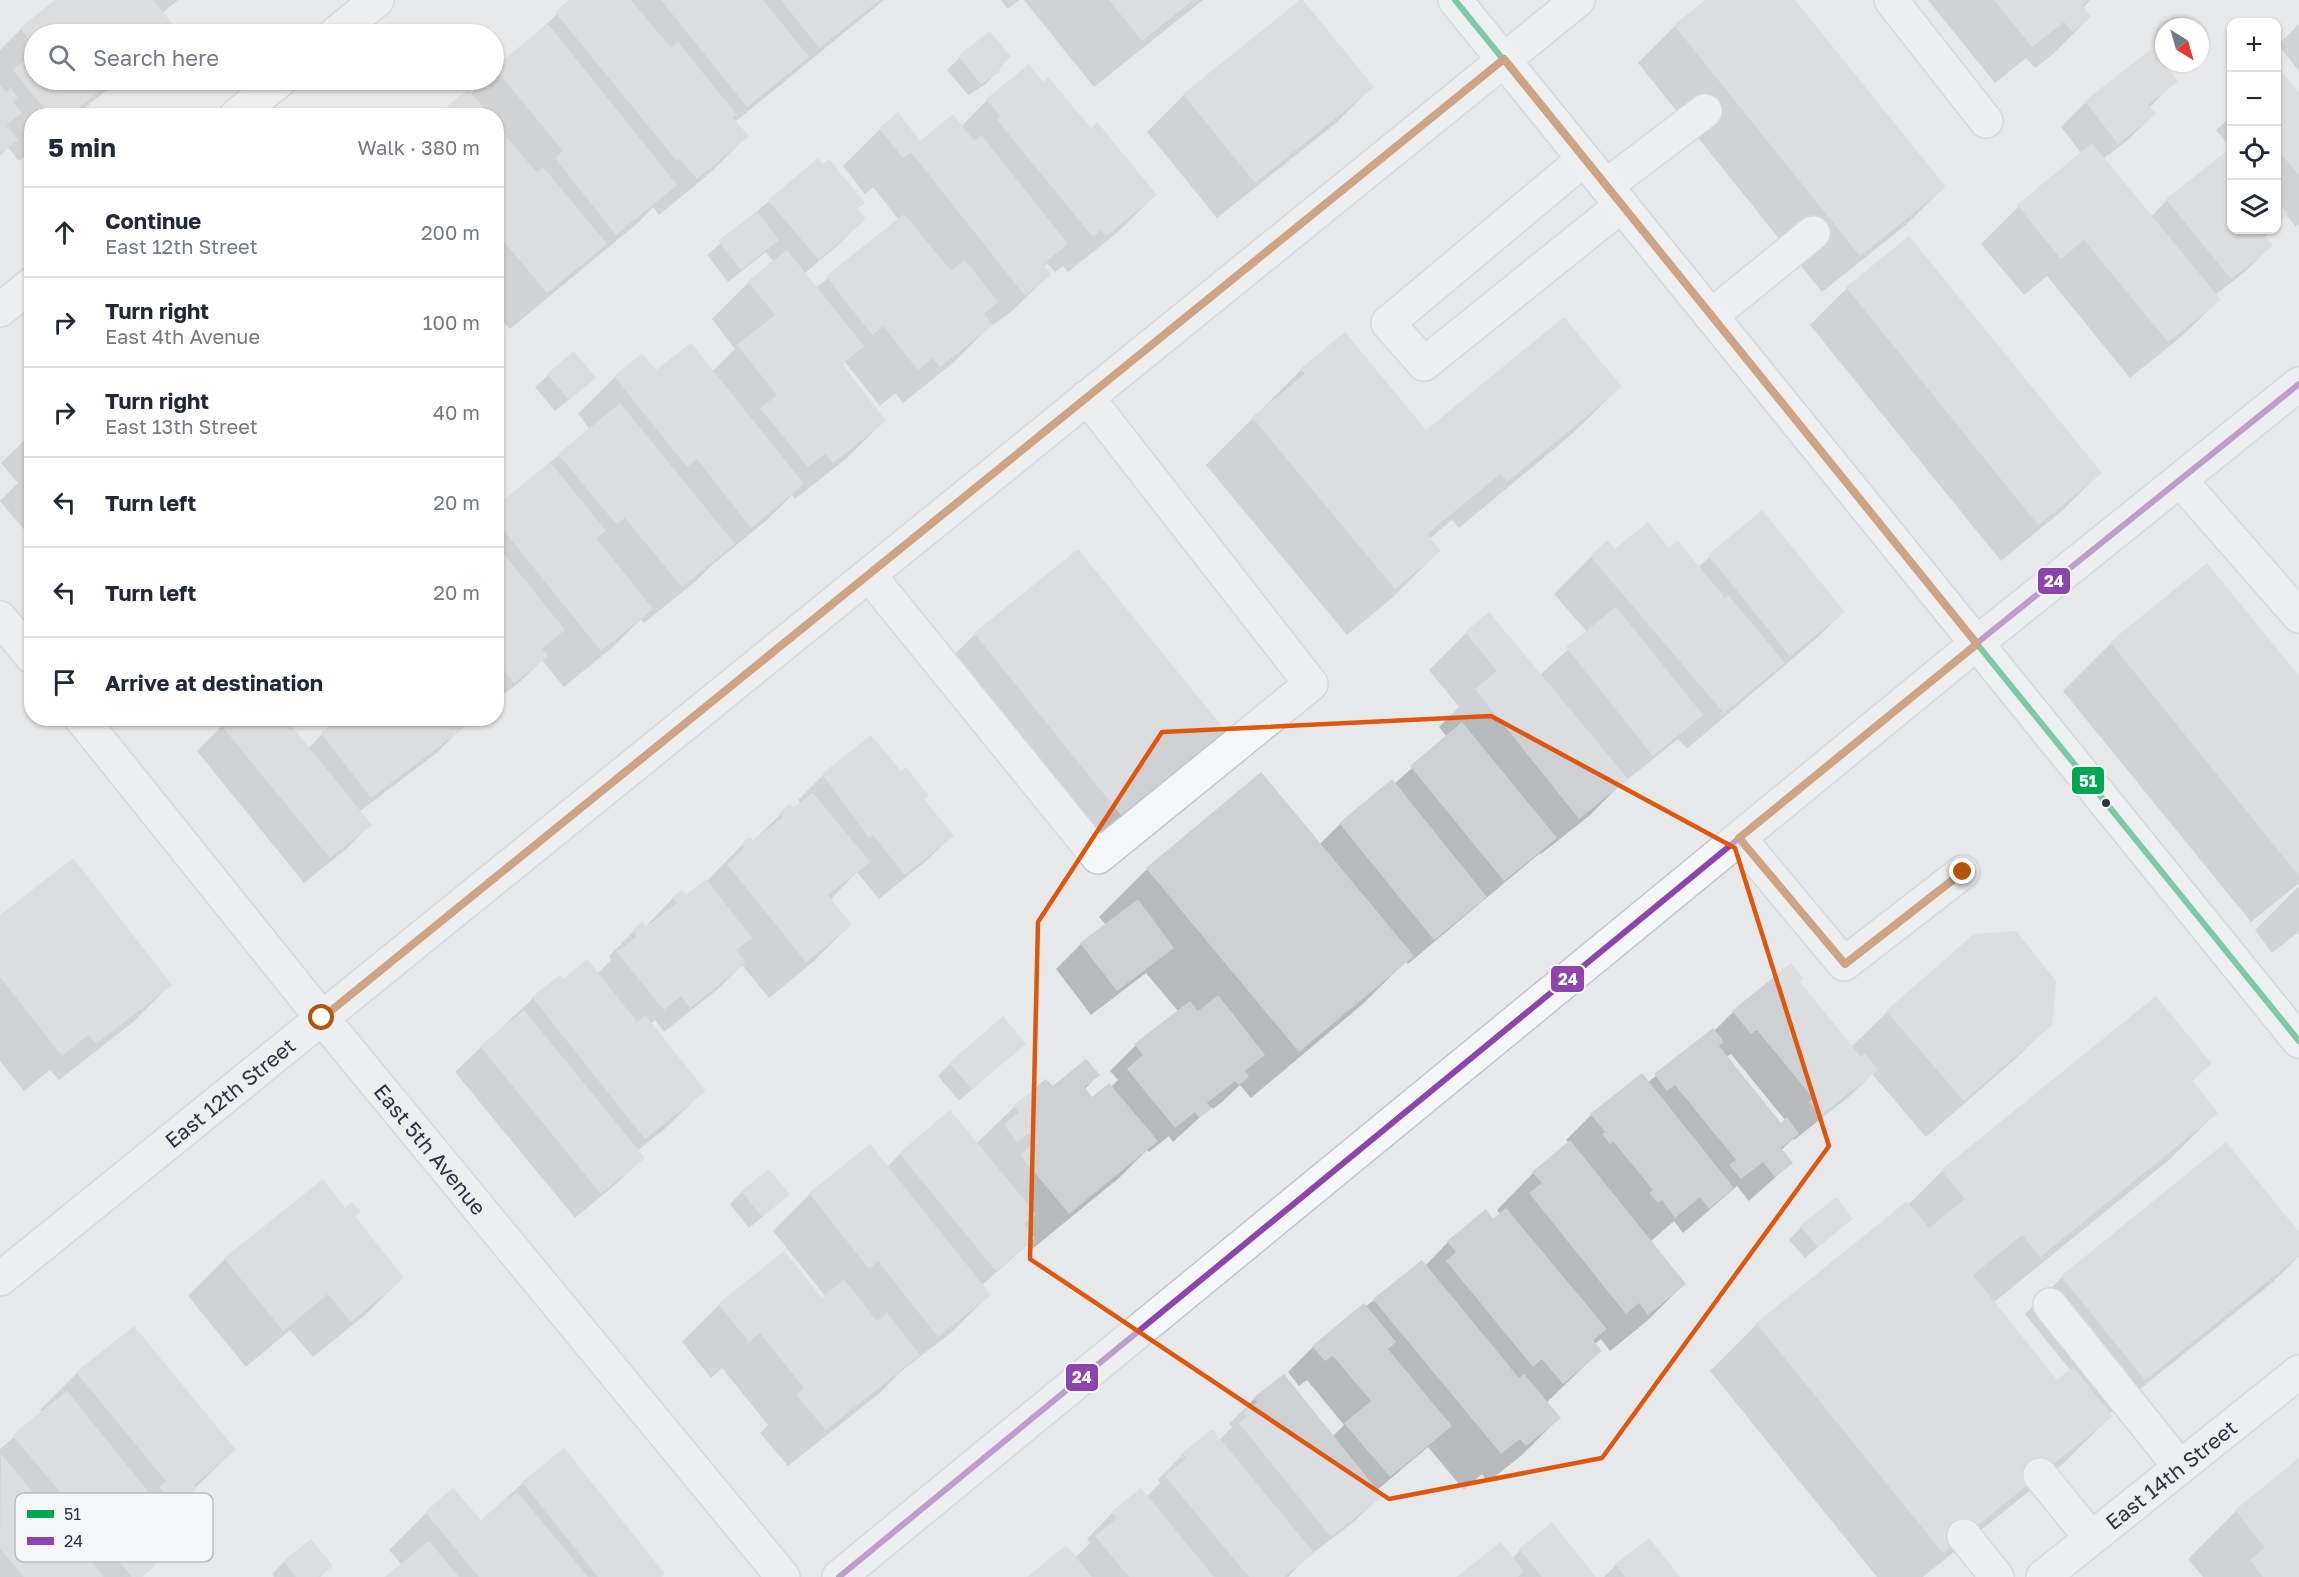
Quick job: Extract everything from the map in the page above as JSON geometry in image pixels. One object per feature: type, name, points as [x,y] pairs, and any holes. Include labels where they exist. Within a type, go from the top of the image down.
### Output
[{"type":"main road","points":[[1455,0],[2299,1041]]},
{"type":"street","points":[[347,24],[377,0]]},
{"type":"street","name":"East 12th Street","points":[[0,1279],[1578,0]]},
{"type":"street","points":[[1891,0],[1986,121]]},
{"type":"street","points":[[246,108],[268,90]]},
{"type":"street","points":[[1584,159],[1388,323],[1424,364],[1705,111]]},
{"type":"street","points":[[1711,316],[1813,233]]},
{"type":"street","points":[[0,310],[24,290]]},
{"type":"street","points":[[839,1577],[1739,838],[2299,384]]},
{"type":"street","points":[[868,574],[1098,857],[1311,684],[1087,397]]},
{"type":"street","points":[[2180,480],[2299,616]]},
{"type":"street","points":[[0,618],[24,647]]},
{"type":"street","name":"East 5th Avenue","points":[[87,726],[322,1018],[783,1577]]},
{"type":"street","points":[[1739,838],[1845,964],[1963,872]]},
{"type":"street","points":[[2050,1305],[2180,1467]]},
{"type":"street","name":"East 14th Street","points":[[2043,1577],[2299,1372]]},
{"type":"street","points":[[2040,1475],[2091,1538]]},
{"type":"street","points":[[1964,1536],[1997,1577]]},
{"type":"highlighted area","points":[[1491,716],[1735,848],[1829,1146],[1602,1458],[1389,1499],[1030,1259],[1038,922],[1162,732]]},
{"type":"building","points":[[55,0],[153,0],[173,24],[25,24]]},
{"type":"building","points":[[569,0],[631,0],[671,48],[678,42],[737,115],[733,118],[749,136],[697,179],[680,159],[677,161],[555,12]]},
{"type":"building","points":[[661,0],[763,0],[809,57],[747,107]]},
{"type":"building","points":[[781,0],[880,0],[819,48]]},
{"type":"building","points":[[1109,0],[1193,0],[1142,41]]},
{"type":"building","points":[[1300,0],[1303,0],[1374,87],[1255,183],[1183,94]]},
{"type":"building","points":[[1705,0],[1795,0],[1946,187],[1860,256],[1674,25]]},
{"type":"building","points":[[1994,0],[2088,0],[2082,5],[2091,17],[2073,32],[2064,22],[2032,47]]},
{"type":"building","points":[[548,24],[677,185],[616,235],[555,158],[563,151],[504,79],[504,59]]},
{"type":"building","points":[[990,31],[1011,57],[998,68],[1000,72],[981,84],[958,56]]},
{"type":"building","points":[[2151,49],[2155,54],[2155,72],[2170,72],[2178,81],[2148,105],[2156,114],[2118,144],[2085,101]]},
{"type":"building","points":[[24,60],[24,84],[13,70]]},
{"type":"building","points":[[1029,64],[1043,82],[1048,77],[1091,128],[1097,122],[1157,195],[1106,236],[1101,230],[1093,237],[997,120],[1001,117],[986,99]]},
{"type":"building","points":[[2281,71],[2299,93],[2299,175],[2281,154]]},
{"type":"building","points":[[0,85],[6,92],[11,88],[18,97],[13,102],[22,113],[6,125],[18,140],[0,154]]},
{"type":"building","points":[[29,90],[101,90],[79,108],[44,108]]},
{"type":"building","points":[[469,90],[483,108],[445,108]]},
{"type":"building","points":[[898,112],[920,141],[953,114],[974,141],[981,135],[1068,244],[1043,264],[1051,275],[1025,296],[911,152],[903,158],[879,128]]},
{"type":"building","points":[[504,134],[536,172],[543,167],[607,244],[547,293],[504,242]]},
{"type":"building","points":[[2092,143],[2221,300],[2168,342],[2084,240],[2061,259],[2017,205]]},
{"type":"building","points":[[2227,151],[2227,234],[2263,234],[2273,246],[2231,279],[2166,199]]},
{"type":"building","points":[[818,158],[823,164],[829,159],[865,203],[857,208],[866,219],[819,260],[768,200]]},
{"type":"building","points":[[2281,206],[2288,214],[2281,220]]},
{"type":"building","points":[[757,211],[779,240],[741,270],[718,241]]},
{"type":"building","points":[[904,214],[951,271],[965,260],[998,302],[984,314],[993,325],[940,367],[933,358],[918,370],[883,326],[872,335],[826,276]]},
{"type":"building","points":[[1909,236],[2102,473],[2038,525],[1846,287]]},
{"type":"building","points":[[787,250],[864,346],[842,364],[886,421],[833,463],[825,454],[808,467],[760,408],[777,395],[737,345],[775,315],[748,281]]},
{"type":"building","points":[[1564,317],[1622,387],[1507,482],[1500,474],[1427,534],[1441,551],[1395,589],[1252,417],[1305,374],[1300,369],[1345,332],[1426,430]]},
{"type":"building","points":[[691,343],[804,484],[751,528],[697,459],[687,467],[614,376],[642,353],[656,370]]},
{"type":"building","points":[[574,351],[596,378],[569,400],[547,374]]},
{"type":"building","points":[[620,403],[735,544],[682,587],[625,518],[616,524],[558,454]]},
{"type":"building","points":[[550,462],[606,531],[596,538],[653,609],[601,651],[504,531],[504,499]]},
{"type":"building","points":[[1762,510],[1845,612],[1790,656],[1708,555]]},
{"type":"building","points":[[1648,522],[1669,548],[1678,541],[1725,598],[1728,595],[1785,663],[1724,713],[1590,556],[1608,540],[1615,549]]},
{"type":"building","points":[[1078,549],[1229,735],[1124,819],[974,633]]},
{"type":"building","points":[[504,554],[565,630],[542,648],[548,656],[514,683],[504,670]]},
{"type":"building","points":[[2207,563],[2299,676],[2299,876],[2110,642]]},
{"type":"building","points":[[1616,607],[1703,715],[1653,756],[1566,647]]},
{"type":"building","points":[[1489,612],[1628,779],[1579,819],[1475,689],[1497,671],[1465,632]]},
{"type":"building","points":[[1462,722],[1557,838],[1504,881],[1410,766]]},
{"type":"building","points":[[222,726],[292,726],[372,825],[330,858]]},
{"type":"building","points":[[330,726],[465,727],[371,798],[321,733]]},
{"type":"building","points":[[871,735],[901,771],[906,767],[929,796],[924,799],[954,836],[905,875],[873,835],[869,838],[822,774]]},
{"type":"building","points":[[1261,772],[1414,956],[1299,1052],[1146,868]]},
{"type":"building","points":[[1392,779],[1487,897],[1434,940],[1339,823]]},
{"type":"building","points":[[813,793],[870,862],[828,895],[852,925],[806,962],[727,864],[744,848],[741,844],[750,837],[753,841],[783,817],[779,813],[790,804],[793,808]]},
{"type":"building","points":[[73,858],[172,985],[96,1044],[88,1035],[62,1056],[0,977],[0,915]]},
{"type":"building","points":[[706,879],[752,938],[736,950],[746,963],[690,1008],[681,996],[664,1010],[617,952],[637,936],[633,930],[642,922],[646,927],[677,903],[672,897],[682,890],[686,895]]},
{"type":"building","points":[[1138,899],[1174,948],[1117,991],[1080,943]]},
{"type":"building","points":[[2016,931],[2056,981],[2052,1025],[1964,1101],[1886,1011],[1974,934]]},
{"type":"building","points":[[587,959],[637,1022],[645,1015],[706,1091],[645,1139],[532,997],[560,975],[563,979]]},
{"type":"building","points":[[1791,963],[1804,979],[1800,982],[1861,1057],[1865,1053],[1878,1070],[1820,1116],[1809,1102],[1813,1098],[1757,1030],[1751,1034],[1732,1011]]},
{"type":"building","points":[[1218,995],[1265,1055],[1245,1071],[1249,1077],[1239,1085],[1235,1081],[1207,1103],[1211,1109],[1199,1118],[1195,1112],[1175,1128],[1127,1069],[1143,1055],[1134,1044],[1190,1001],[1198,1011]]},
{"type":"building","points":[[2156,996],[2212,1064],[2192,1080],[2218,1113],[2040,1257],[2022,1235],[1973,1275],[2057,1380],[2073,1367],[2113,1416],[1943,1553],[1756,1323],[1907,1201],[1929,1228],[1965,1199],[1941,1170]]},
{"type":"building","points":[[524,1010],[645,1158],[601,1194],[480,1046]]},
{"type":"building","points":[[1003,1016],[1026,1044],[972,1089],[949,1063]]},
{"type":"building","points":[[1713,1028],[1724,1042],[1719,1046],[1781,1123],[1787,1117],[1799,1134],[1781,1148],[1793,1163],[1775,1177],[1763,1162],[1741,1179],[1729,1165],[1736,1160],[1675,1085],[1667,1091],[1654,1074]]},
{"type":"building","points":[[1086,1059],[1100,1075],[1085,1087],[1092,1097],[1109,1083],[1158,1141],[1069,1214],[1020,1155],[1035,1142],[1028,1134],[1017,1142],[1004,1125],[1019,1112],[1014,1105],[1046,1079],[1053,1086]]},
{"type":"building","points":[[1642,1073],[1734,1188],[1709,1209],[1700,1197],[1675,1218],[1662,1200],[1658,1203],[1649,1193],[1653,1190],[1613,1141],[1610,1144],[1602,1134],[1605,1132],[1590,1114]]},
{"type":"building","points":[[950,1110],[1036,1214],[1024,1224],[1035,1238],[996,1271],[899,1153]]},
{"type":"building","points":[[1570,1140],[1686,1284],[1648,1315],[1639,1303],[1626,1314],[1529,1193],[1542,1183],[1532,1172]]},
{"type":"building","points":[[2226,1142],[2299,1232],[2299,1256],[2145,1380],[2061,1276]]},
{"type":"building","points":[[870,1144],[991,1295],[938,1337],[878,1261],[869,1269],[809,1193]]},
{"type":"building","points":[[769,1169],[790,1195],[762,1217],[741,1191]]},
{"type":"building","points":[[323,1179],[345,1208],[352,1202],[361,1212],[355,1216],[404,1278],[351,1322],[328,1294],[283,1331],[224,1258]]},
{"type":"building","points":[[1836,1197],[1853,1219],[1818,1247],[1800,1226]]},
{"type":"building","points":[[1506,1208],[1607,1329],[1593,1340],[1602,1351],[1563,1384],[1542,1359],[1533,1367],[1446,1261],[1456,1252],[1447,1241],[1486,1209],[1493,1219]]},
{"type":"building","points":[[784,1251],[822,1298],[844,1279],[877,1321],[887,1313],[920,1355],[826,1430],[796,1395],[804,1388],[760,1333],[749,1342],[718,1304]]},
{"type":"building","points":[[1422,1260],[1519,1378],[1524,1374],[1561,1418],[1526,1446],[1520,1439],[1501,1454],[1373,1299]]},
{"type":"building","points":[[1364,1303],[1396,1342],[1388,1349],[1452,1426],[1390,1477],[1344,1423],[1371,1401],[1333,1356],[1325,1361],[1312,1346]]},
{"type":"building","points":[[134,1326],[236,1450],[195,1484],[195,1493],[164,1493],[159,1487],[166,1481],[76,1372]]},
{"type":"building","points":[[1284,1374],[1382,1496],[1331,1537],[1239,1423],[1247,1417],[1244,1413],[1257,1402],[1253,1398]]},
{"type":"building","points":[[67,1391],[149,1493],[61,1493],[12,1435]]},
{"type":"building","points":[[1212,1429],[1314,1553],[1284,1577],[1249,1577],[1165,1476],[1186,1459],[1182,1453]]},
{"type":"building","points":[[564,1448],[665,1574],[661,1577],[598,1577],[522,1482]]},
{"type":"building","points":[[1,1454],[34,1493],[15,1493],[15,1562],[91,1562],[104,1577],[24,1577],[0,1549]]},
{"type":"building","points":[[2299,1458],[2299,1577],[2263,1577],[2250,1560],[2265,1548],[2235,1510]]},
{"type":"building","points":[[453,1488],[481,1520],[504,1500],[518,1493],[588,1577],[479,1577],[425,1512]]},
{"type":"building","points":[[1141,1488],[1214,1577],[1129,1577],[1095,1536],[1117,1518],[1111,1512]]},
{"type":"building","points":[[1552,1522],[1596,1577],[1542,1577],[1519,1549]]},
{"type":"building","points":[[1649,1538],[1680,1577],[1625,1577],[1615,1564]]},
{"type":"building","points":[[311,1539],[333,1566],[319,1577],[296,1577],[283,1561]]},
{"type":"building","points":[[429,1541],[459,1577],[385,1577]]},
{"type":"building","points":[[1501,1542],[1524,1572],[1518,1577],[1456,1577]]},
{"type":"building","points":[[1066,1545],[1092,1577],[1027,1577]]},
{"type":"building","points":[[119,1562],[153,1562],[156,1565],[142,1577],[132,1577]]},
{"type":"transit line","name":"51","points":[[1455,0],[2299,1041]]},
{"type":"transit line","name":"24","points":[[839,1577],[1977,643],[2299,384]]},
{"type":"route","points":[[322,1018],[1504,59],[1977,644],[1739,838],[1845,964],[1963,872]]}]
